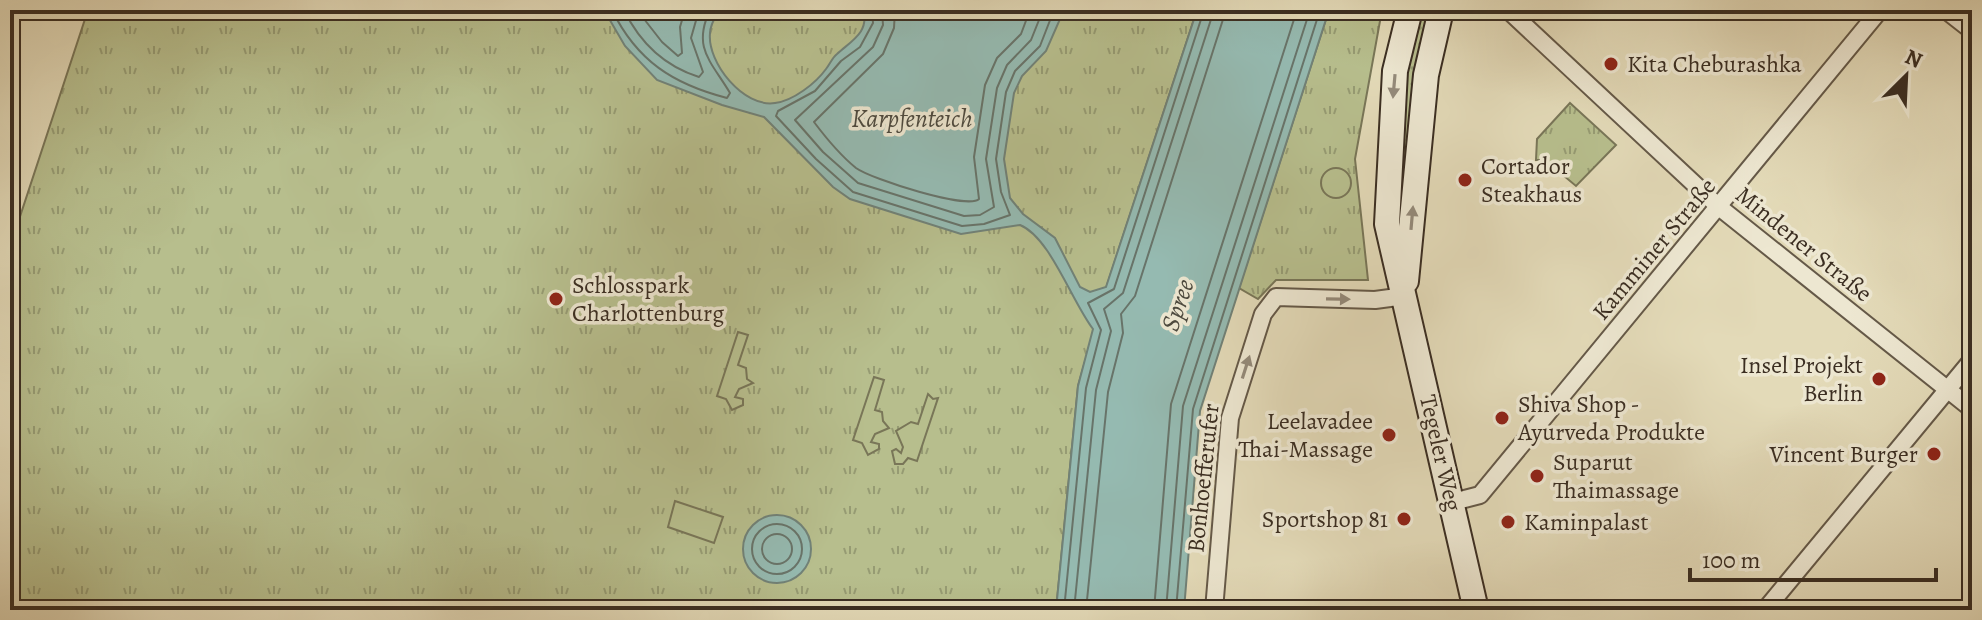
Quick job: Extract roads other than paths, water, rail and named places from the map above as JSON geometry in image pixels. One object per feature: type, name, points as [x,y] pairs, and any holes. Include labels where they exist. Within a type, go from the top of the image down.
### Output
[{"type":"main road","name":"Tegeler Weg","points":[[1410,10],[1395,71],[1388,156],[1387,224],[1476,610]]},
{"type":"main road","name":"Tegeler Weg","points":[[1405,296],[1426,75],[1441,10]]},
{"type":"street","name":"Mindener Straße","points":[[1508,10],[1719,207],[1972,409]]},
{"type":"street","name":"Kamminer Straße","points":[[1453,502],[1480,495],[1880,10]]},
{"type":"street","points":[[1949,10],[1972,28]]},
{"type":"street","name":"Bonhoefferufer","points":[[1214,610],[1230,418],[1263,314],[1270,301],[1276,297],[1375,300],[1405,296]]},
{"type":"street","points":[[1765,610],[1972,360]]},
{"type":"water","points":[[604,10],[719,10],[710,33],[711,45],[721,70],[751,98],[763,103],[775,103],[796,95],[822,74],[835,56],[862,30],[863,10],[1064,10],[1046,51],[1022,76],[1014,93],[1004,159],[1010,198],[1023,214],[1055,238],[1080,287],[1090,292],[1106,287],[1197,10],[1329,10],[1200,411],[1184,610],[1056,610],[1078,386],[1093,329],[1051,256],[1031,232],[1020,225],[961,234],[850,199],[833,187],[764,117],[657,80],[625,46]]},
{"type":"water","points":[[777,515],[801,525],[811,549],[801,573],[777,583],[753,573],[743,549],[753,525]]},
{"type":"place","name":"Kita Cheburashka","points":[[1611,64]]},
{"type":"place","name":"Cortador Steakhaus","points":[[1465,180]]},
{"type":"place","name":"Schlosspark Charlottenburg","points":[[556,299]]},
{"type":"place","name":"Insel Projekt Berlin","points":[[1879,379]]},
{"type":"place","name":"Shiva Shop - Ayurveda Produkte","points":[[1502,418]]},
{"type":"place","name":"Leelavadee Thai-Massage","points":[[1389,435]]},
{"type":"place","name":"Vincent Burger","points":[[1934,454]]},
{"type":"place","name":"Suparut Thaimassage","points":[[1537,476]]},
{"type":"place","name":"Sportshop 81","points":[[1404,519]]},
{"type":"place","name":"Kaminpalast","points":[[1508,522]]},
{"type":"water label","name":"Karpfenteich","points":[[912,118]]},
{"type":"water label","name":"Spree","points":[[1177,305]]}]
